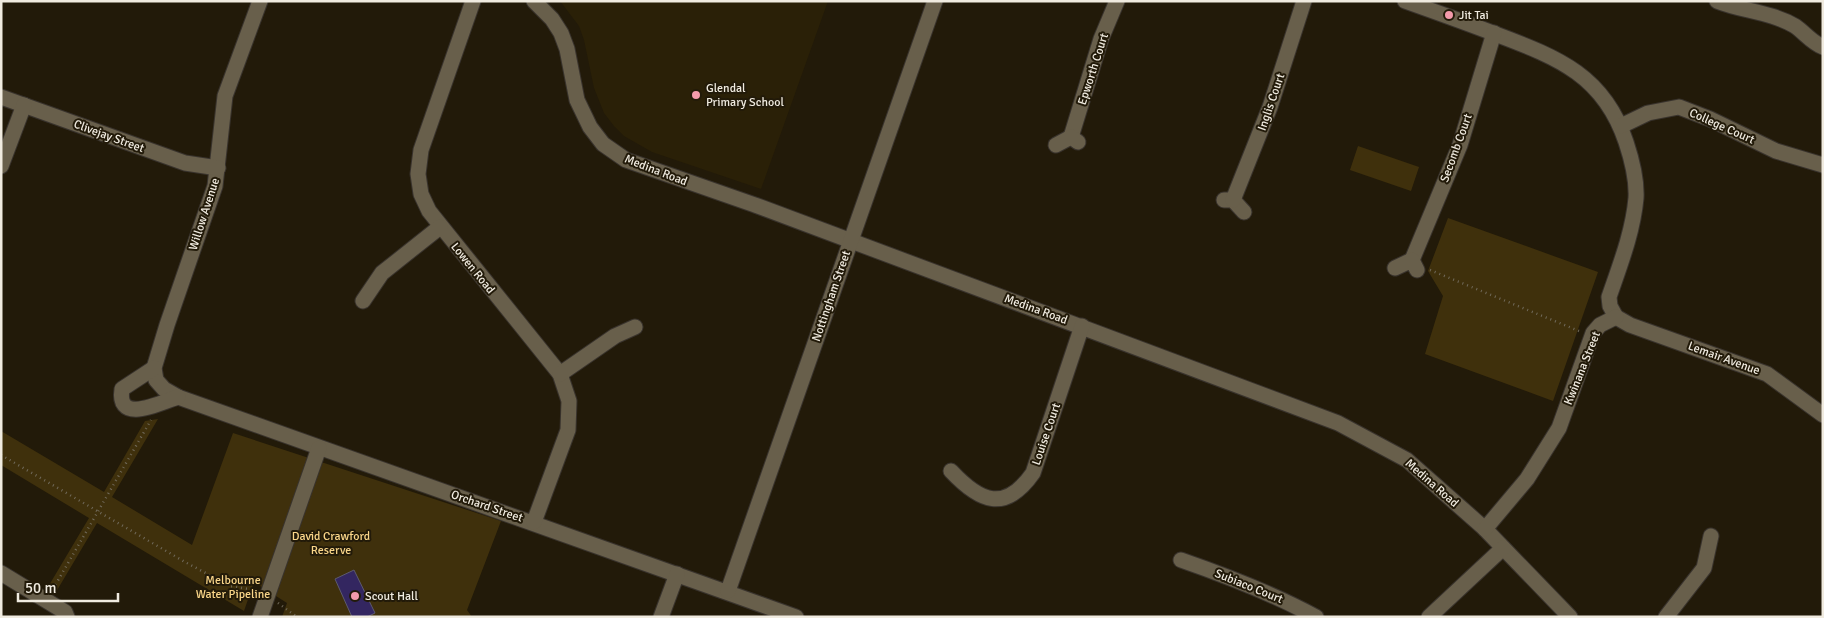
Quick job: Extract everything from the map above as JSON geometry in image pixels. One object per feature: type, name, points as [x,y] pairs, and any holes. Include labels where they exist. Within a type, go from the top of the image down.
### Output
[{"type":"street","name":"Willow Avenue","points":[[154,368],[166,325],[215,186],[225,96],[260,1]]},
{"type":"street","name":"Lowen Road","points":[[473,1],[421,150],[418,174],[421,194],[440,227],[560,374],[568,401],[568,430],[534,522]]},
{"type":"street","name":"Medina Road","points":[[534,1],[552,19],[561,33],[567,50],[577,100],[590,127],[603,144],[626,160],[755,205],[1338,423],[1407,460],[1485,529],[1570,617]]},
{"type":"street","name":"Nottingham Street","points":[[728,592],[935,1]]},
{"type":"street","name":"Epworth Court","points":[[1056,145],[1074,139],[1101,39],[1117,1]]},
{"type":"street","name":"Inglis Court","points":[[1244,212],[1228,200],[1270,107],[1304,1]]},
{"type":"street","points":[[1405,1],[1550,54],[1579,73],[1603,97],[1621,126],[1633,163],[1636,197],[1630,233],[1609,297],[1610,306],[1616,317]]},
{"type":"street","points":[[1717,1],[1734,8],[1762,13],[1795,26],[1814,43],[1823,47]]},
{"type":"street","name":"Secomb Court","points":[[1415,265],[1460,145],[1494,33]]},
{"type":"street","name":"Clivejay Street","points":[[1,97],[185,163],[218,168]]},
{"type":"street","points":[[1,166],[24,105]]},
{"type":"street","name":"College Court","points":[[1621,126],[1648,113],[1680,107],[1776,150],[1823,165]]},
{"type":"street","points":[[363,301],[382,273],[440,227]]},
{"type":"street","points":[[1394,268],[1415,265]]},
{"type":"street","name":"Lemair Avenue","points":[[1616,317],[1630,325],[1767,374],[1823,415]]},
{"type":"street","name":"Kwinana Street","points":[[1485,529],[1527,479],[1559,428],[1593,334],[1600,324],[1616,317]]},
{"type":"street","name":"Louise Court","points":[[951,471],[967,488],[982,496],[999,499],[1012,495],[1024,486],[1033,473],[1082,326]]},
{"type":"street","points":[[560,374],[615,336],[635,327]]},
{"type":"street","points":[[154,368],[122,389],[121,398],[124,404],[140,411],[178,397]]},
{"type":"street","name":"Orchard Street","points":[[154,368],[156,380],[164,389],[178,397],[534,522],[796,617]]},
{"type":"street","points":[[260,617],[319,448]]},
{"type":"street","points":[[1666,617],[1704,568],[1711,536]]},
{"type":"street","points":[[1429,617],[1503,548]]},
{"type":"street","name":"Subiaco Court","points":[[1181,560],[1239,580],[1284,599],[1316,617]]},
{"type":"street","points":[[1,573],[65,612],[67,617]]},
{"type":"street","points":[[661,617],[677,574]]},
{"type":"path","points":[[1415,265],[1426,277],[1429,269],[1579,331]]},
{"type":"path","points":[[46,601],[161,402]]},
{"type":"path","points":[[1,455],[98,514],[217,578]]},
{"type":"shaded area","name":"Glendal Primary School","points":[[560,1],[828,1],[761,189],[652,152],[624,136],[604,113],[594,88],[584,40],[579,26]]},
{"type":"green space","points":[[1358,146],[1419,167],[1411,191],[1350,170]]},
{"type":"green space","points":[[1448,218],[1598,272],[1553,401],[1425,354],[1443,296],[1428,271]]},
{"type":"green space","name":"David Crawford Reserve","points":[[158,419],[112,497],[192,545],[233,433],[501,521],[467,610],[472,617],[282,617],[287,603],[254,582],[244,611],[97,523],[53,597],[45,592],[89,518],[1,465],[1,431],[104,492],[145,421]]},
{"type":"building","name":"Scout Hall","points":[[354,570],[375,613],[367,617],[352,617],[335,579]]},
{"type":"place","name":"Jit Tai","points":[[1449,15]]},
{"type":"place","name":"Glendal Primary School","points":[[696,95]]},
{"type":"place","name":"Scout Hall","points":[[355,596]]},
{"type":"park label","name":"Melbourne Water Pipeline","points":[[233,587]]}]
